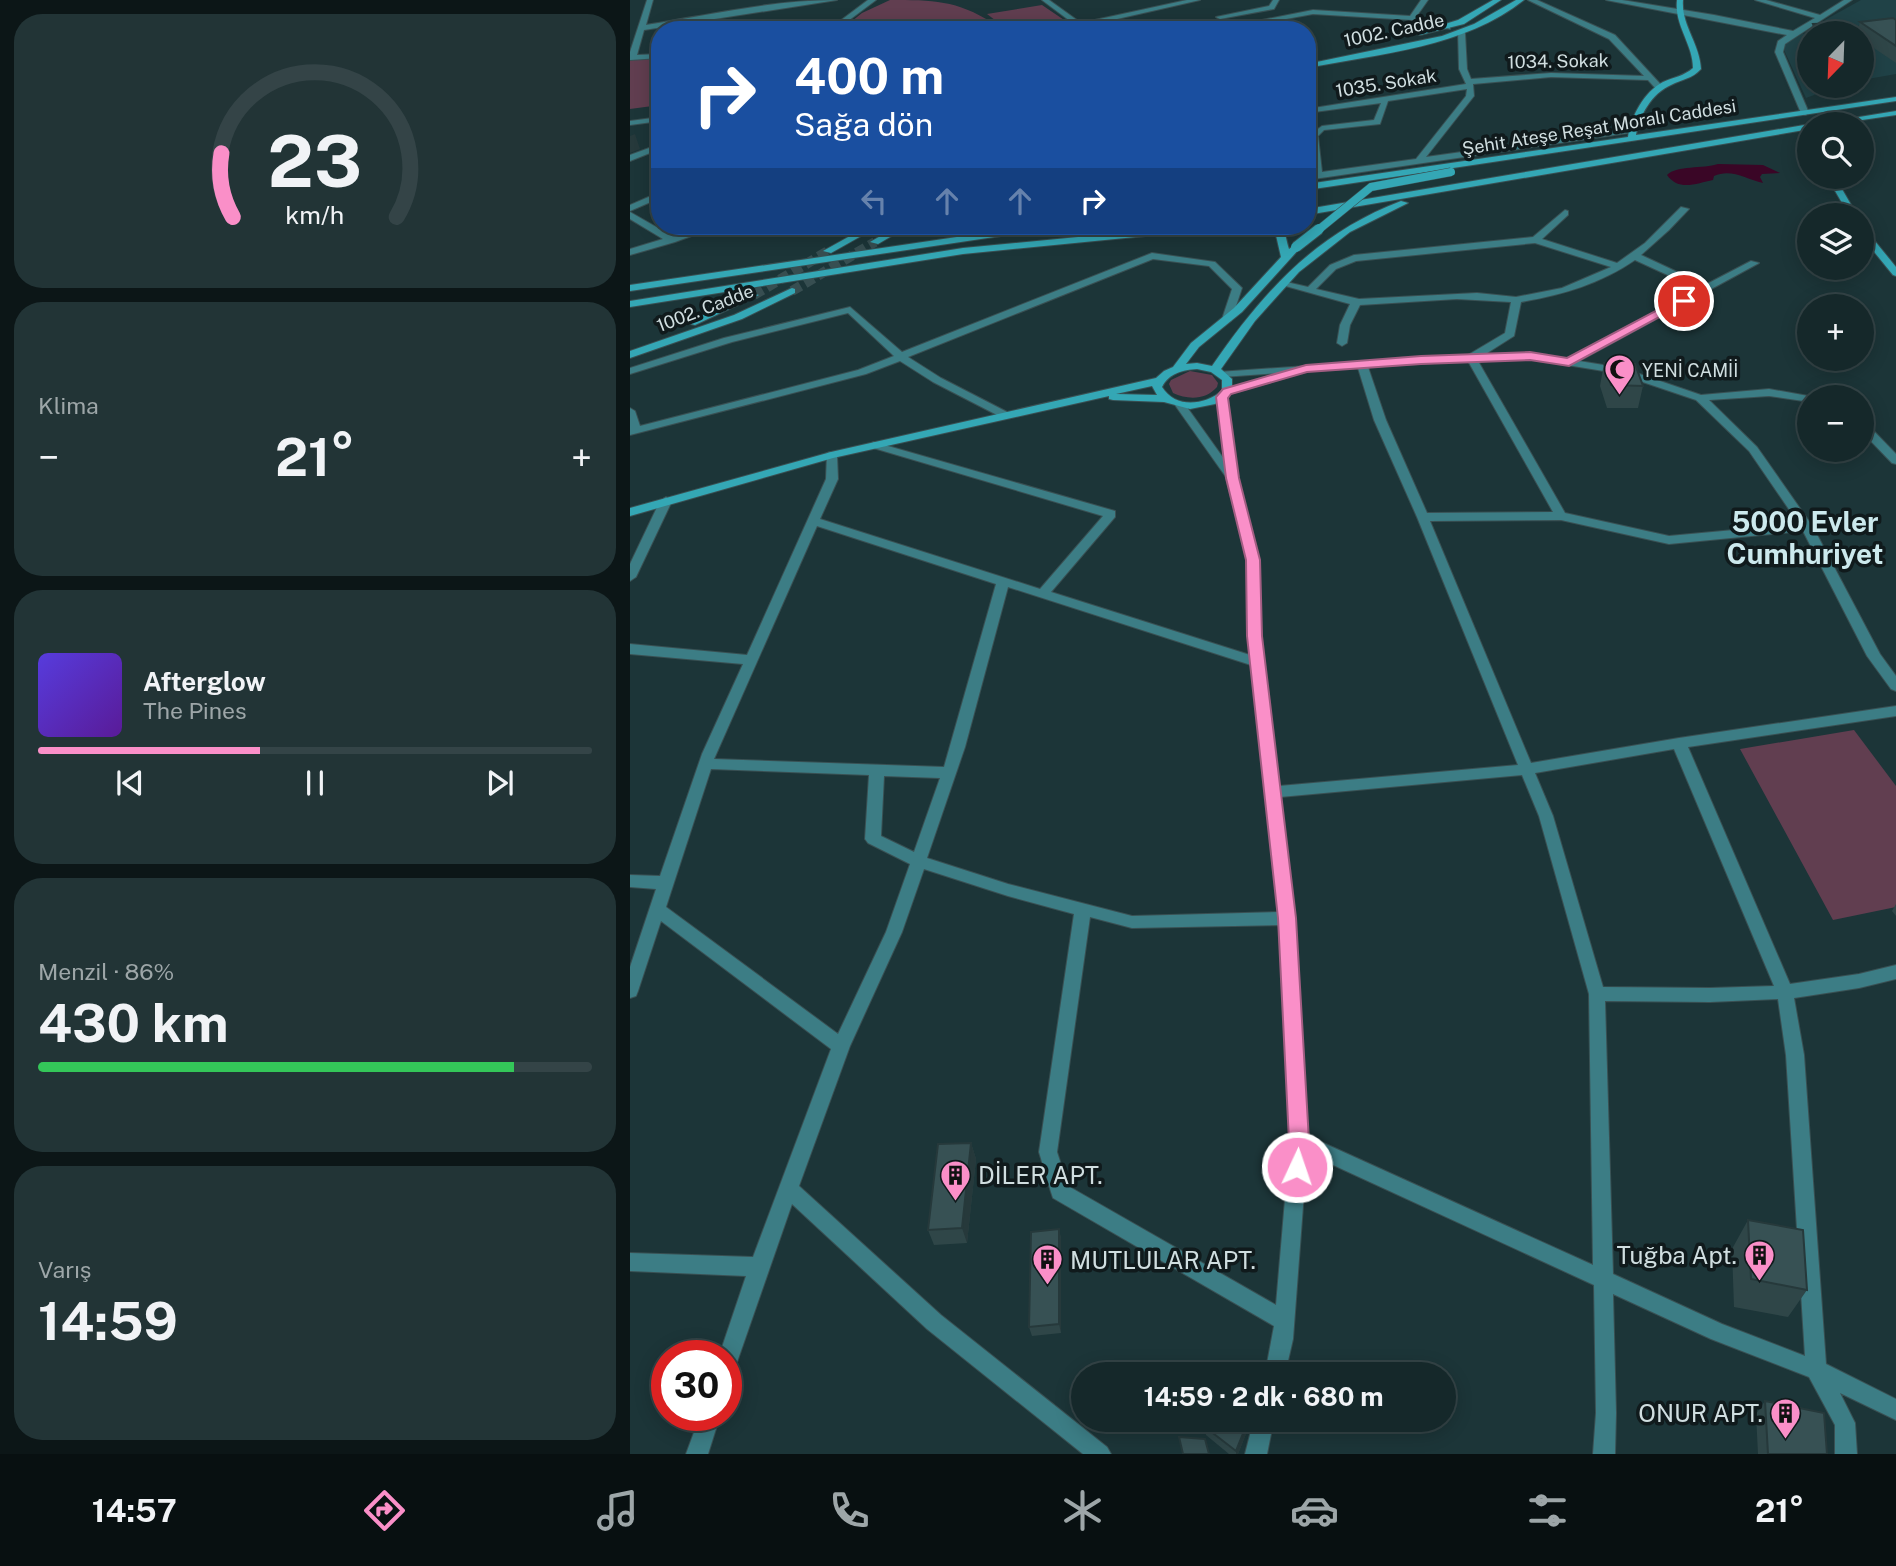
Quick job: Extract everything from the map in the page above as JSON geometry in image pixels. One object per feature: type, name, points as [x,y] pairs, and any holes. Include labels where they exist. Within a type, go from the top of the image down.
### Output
[{"type":"main road","name":"1002. Cadde","points":[[1413,34],[1447,27],[1498,0]]},
{"type":"main road","name":"1002. Cadde","points":[[1316,64],[1461,33],[1521,0]]},
{"type":"main road","points":[[1632,133],[1640,112],[1660,89],[1694,73],[1698,65],[1679,11],[1680,0]]},
{"type":"main road","points":[[1447,27],[1461,33]]},
{"type":"main road","name":"Şehit Ateşe Reşat Moralı Caddesi","points":[[1812,112],[1896,99]]},
{"type":"main road","points":[[1874,116],[1896,113]]},
{"type":"main road","name":"Şehit Ateşe Reşat Moralı Caddesi","points":[[1316,186],[1580,146],[1632,133],[1797,114]]},
{"type":"main road","points":[[1316,211],[1456,188],[1675,146],[1797,129]]},
{"type":"main road","points":[[1316,231],[1371,187],[1451,172],[1497,167],[1580,146]]},
{"type":"main road","points":[[1218,372],[1236,337],[1312,253],[1356,222],[1390,207],[1456,188]]},
{"type":"main road","points":[[828,251],[857,235]]},
{"type":"main road","points":[[875,242],[888,235]]},
{"type":"main road","points":[[630,288],[982,235]]},
{"type":"main road","points":[[630,304],[963,251],[1126,235]]},
{"type":"main road","points":[[1280,235],[1286,257]]},
{"type":"main road","points":[[630,512],[831,455],[1159,381],[1177,369],[1195,345],[1227,319],[1296,247],[1311,235]]},
{"type":"main road","points":[[1874,246],[1896,273]]},
{"type":"main road","name":"1002. Cadde","points":[[630,355],[738,317],[792,291]]},
{"type":"main road","name":"1002. Cadde","points":[[630,346],[704,318],[754,295]]},
{"type":"main road","points":[[1094,397],[1165,399],[1180,404],[1203,405],[1224,394],[1227,379],[1218,372],[1196,366],[1177,369]]},
{"type":"main road","points":[[1159,381],[1160,393],[1165,399]]},
{"type":"street","points":[[683,21],[834,0]]},
{"type":"street","points":[[844,21],[873,0]]},
{"type":"street","points":[[1046,1],[1056,0]]},
{"type":"street","points":[[1098,21],[1196,0],[1203,6]]},
{"type":"street","points":[[1220,17],[1272,8],[1276,0]]},
{"type":"street","points":[[1412,18],[1425,0]]},
{"type":"street","points":[[1531,0],[1612,37],[1660,89]]},
{"type":"street","points":[[1609,0],[1794,34]]},
{"type":"street","points":[[1758,0],[1821,17]]},
{"type":"street","points":[[1805,112],[1779,52],[1781,43],[1849,0]]},
{"type":"street","points":[[651,57],[631,58],[653,1]]},
{"type":"street","points":[[1046,1],[1074,21]]},
{"type":"street","points":[[1212,12],[1225,21]]},
{"type":"street","points":[[1269,21],[1313,12],[1412,18],[1447,27]]},
{"type":"street","points":[[641,28],[651,26]]},
{"type":"street","points":[[1420,159],[1470,96],[1463,69],[1461,33]]},
{"type":"street","name":"1034. Sokak","points":[[1469,84],[1573,74],[1649,78]]},
{"type":"street","name":"1035. Sokak","points":[[1316,110],[1469,84]]},
{"type":"street","points":[[1316,134],[1322,128],[1377,122],[1385,103],[1384,99]]},
{"type":"street","points":[[630,123],[651,120]]},
{"type":"street","points":[[1316,156],[1318,175],[1420,159],[1632,133]]},
{"type":"street","points":[[630,158],[651,150]]},
{"type":"street","points":[[630,208],[651,199]]},
{"type":"street","points":[[1285,283],[1356,302],[1452,295],[1494,296],[1516,300],[1552,296],[1584,284],[1637,257],[1684,209]]},
{"type":"street","points":[[1536,240],[1565,214]]},
{"type":"street","points":[[630,215],[651,228]]},
{"type":"street","points":[[664,235],[672,240]]},
{"type":"street","points":[[630,252],[687,235]]},
{"type":"street","points":[[1311,289],[1334,267],[1354,258],[1536,240],[1618,267]]},
{"type":"street","points":[[630,411],[633,431],[862,372],[1152,257],[1212,264],[1237,288],[1227,319]]},
{"type":"street","points":[[1637,257],[1706,289]]},
{"type":"street","points":[[1569,362],[1754,263]]},
{"type":"street","points":[[1471,358],[1510,334],[1516,300]]},
{"type":"street","points":[[1342,343],[1345,325],[1356,302]]},
{"type":"street","points":[[630,371],[728,340],[850,310],[901,357],[937,380],[1004,415]]},
{"type":"street","points":[[1218,372],[1530,356],[1618,370],[1700,398],[1762,393],[1797,395]]},
{"type":"street","points":[[1471,358],[1561,516]]},
{"type":"street","points":[[1362,365],[1380,420],[1423,517],[1546,816],[1597,994],[1601,1279],[1606,1413],[1604,1454]]},
{"type":"street","points":[[1277,1362],[1284,1321],[1299,1141],[1287,918],[1257,662],[1253,560],[1232,478],[1224,394],[1306,369]]},
{"type":"street","points":[[1700,398],[1753,449],[1807,527],[1874,656],[1896,685]]},
{"type":"street","points":[[1180,404],[1232,478]]},
{"type":"street","points":[[1874,438],[1896,461]]},
{"type":"street","points":[[874,445],[1111,514],[1041,594]]},
{"type":"street","points":[[630,990],[706,764],[832,479],[831,455]]},
{"type":"street","points":[[630,577],[666,501]]},
{"type":"street","points":[[1423,517],[1561,516],[1669,540],[1807,527]]},
{"type":"street","points":[[813,521],[1257,662]]},
{"type":"street","points":[[734,1340],[841,1046],[894,932],[949,772],[1003,582]]},
{"type":"street","points":[[630,649],[751,660]]},
{"type":"street","points":[[1273,792],[1527,769],[1896,710]]},
{"type":"street","points":[[1679,743],[1785,993],[1796,1055],[1816,1370],[1845,1423],[1846,1454]]},
{"type":"street","points":[[706,764],[949,772]]},
{"type":"street","points":[[877,771],[873,839],[918,861],[1008,890],[1132,922],[1287,918]]},
{"type":"street","points":[[630,881],[667,883]]},
{"type":"street","points":[[1083,909],[1048,1152],[1060,1192],[1284,1321]]},
{"type":"street","points":[[658,910],[841,1046]]},
{"type":"street","points":[[1597,994],[1785,993],[1863,982],[1896,972]]},
{"type":"street","points":[[1299,1141],[1718,1332],[1816,1370],[1896,1410]]},
{"type":"street","points":[[788,1188],[934,1322],[1100,1454]]},
{"type":"street","points":[[630,1262],[759,1267]]},
{"type":"street","points":[[697,1454],[705,1431]]},
{"type":"street","points":[[1256,1454],[1261,1432]]},
{"type":"shaded area","points":[[890,0],[919,0],[955,6],[990,21],[852,21],[862,13]]},
{"type":"shaded area","points":[[1861,0],[1896,0],[1896,74],[1874,78],[1874,21],[1825,20]]},
{"type":"shaded area","points":[[1042,5],[1066,21],[996,21],[987,14]]},
{"type":"shaded area","points":[[1797,37],[1797,78],[1785,52],[1785,44]]},
{"type":"shaded area","points":[[651,59],[651,106],[630,109],[630,60]]},
{"type":"shaded area","points":[[1718,164],[1763,165],[1780,173],[1762,174],[1760,177],[1763,183],[1726,173],[1714,176],[1713,180],[1688,185],[1677,183],[1667,175],[1677,170]]},
{"type":"shaded area","points":[[1190,371],[1212,375],[1218,383],[1217,387],[1196,398],[1173,393],[1169,384],[1171,380]]},
{"type":"shaded area","points":[[1854,730],[1896,786],[1896,907],[1833,920],[1740,749]]},
{"type":"building","points":[[1893,18],[1896,20],[1896,46],[1874,31],[1874,21],[1868,21]]},
{"type":"building","points":[[1604,363],[1635,364],[1643,386],[1611,385]]},
{"type":"building","name":"DİLER APT.","points":[[971,1143],[962,1228],[928,1230],[938,1144]]},
{"type":"building","points":[[1748,1220],[1803,1230],[1807,1290],[1751,1279]]},
{"type":"building","name":"MUTLULAR APT.","points":[[1059,1229],[1059,1324],[1029,1327],[1031,1232]]},
{"type":"building","points":[[1765,1401],[1824,1413],[1827,1454],[1768,1454]]},
{"type":"building","points":[[1211,1432],[1244,1432],[1236,1451]]},
{"type":"building","points":[[1179,1437],[1205,1439],[1209,1454],[1183,1454]]},
{"type":"tunnel","points":[[792,291],[875,242]]},
{"type":"tunnel","points":[[754,295],[828,251]]},
{"type":"place","name":"YENİ CAMİİ","points":[[1619,397]]},
{"type":"place","name":"DİLER APT.","points":[[955,1202]]},
{"type":"place","name":"Tuğba Apt.","points":[[1760,1282]]},
{"type":"place","name":"MUTLULAR APT.","points":[[1047,1287]]},
{"type":"place","name":"ONUR APT.","points":[[1786,1440]]},
{"type":"district","name":"5000 Evler Cumhuriyet","points":[[1805,537]]},
{"type":"route","points":[[1297,1167],[1299,1141],[1287,918],[1254,636],[1253,560],[1232,478],[1222,397],[1227,391],[1306,369],[1421,360],[1530,356],[1569,362],[1684,301]]}]
